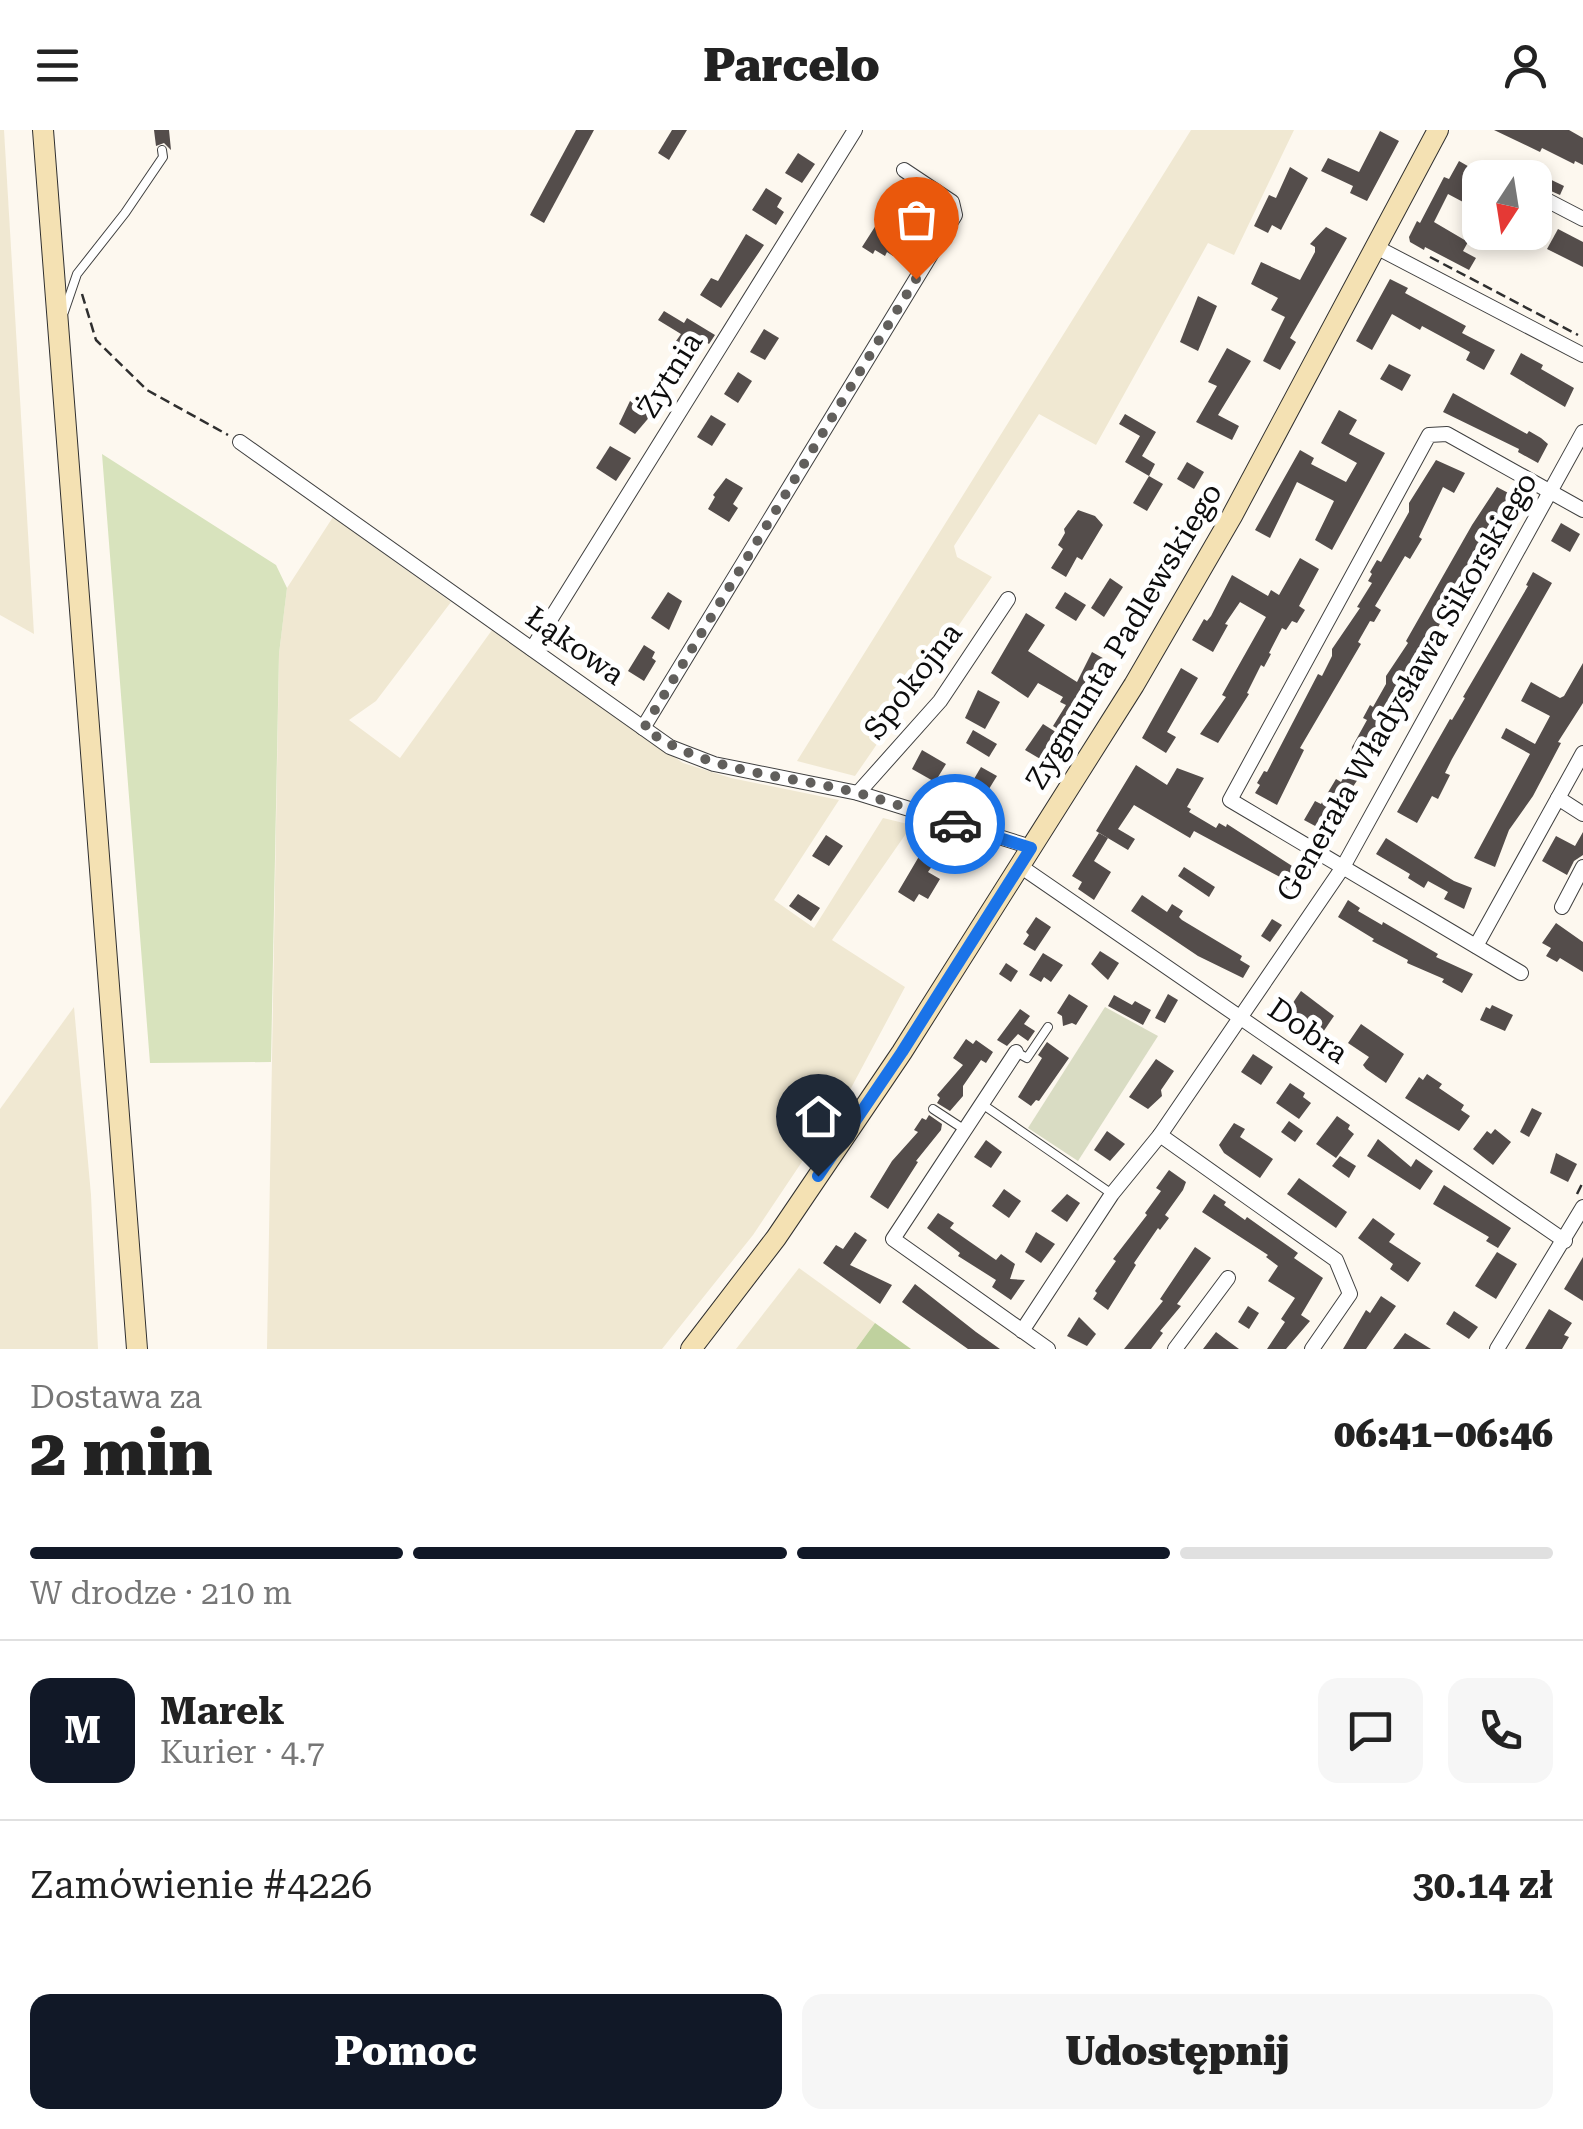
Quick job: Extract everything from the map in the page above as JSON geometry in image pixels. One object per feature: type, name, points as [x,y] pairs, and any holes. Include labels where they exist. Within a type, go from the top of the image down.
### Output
[{"type":"street","points":[[43,130],[137,1349]]},
{"type":"street","name":"Żytnia","points":[[532,649],[855,130]]},
{"type":"street","name":"Zygmunta Padlewskiego","points":[[691,1349],[776,1238],[902,1052],[1134,685],[1222,533],[1438,130]]},
{"type":"street","points":[[644,728],[956,215],[952,202],[904,170]]},
{"type":"street","points":[[1552,203],[1583,219]]},
{"type":"street","points":[[1376,247],[1583,355]]},
{"type":"street","name":"Generała Władysława Sikorskiego","points":[[1022,1332],[1112,1194],[1160,1135],[1343,867],[1583,432]]},
{"type":"street","points":[[1521,973],[1230,800],[1428,435],[1447,434],[1583,510]]},
{"type":"street","name":"Łąkowa","points":[[240,442],[670,747],[714,764],[858,793],[1026,857]]},
{"type":"street","name":"Spokojna","points":[[858,793],[940,701],[1008,599]]},
{"type":"street","points":[[1476,946],[1583,753]]},
{"type":"street","points":[[1558,798],[1583,814]]},
{"type":"street","name":"Dobra","points":[[1026,857],[1240,1017],[1565,1241]]},
{"type":"street","points":[[1562,906],[1583,867]]},
{"type":"street","points":[[1016,1052],[893,1240],[1048,1349]]},
{"type":"street","points":[[1160,1135],[1336,1260],[1350,1294],[1312,1349]]},
{"type":"street","points":[[1496,1349],[1583,1207]]},
{"type":"street","points":[[1175,1349],[1228,1278]]},
{"type":"lane","points":[[58,340],[77,274],[163,157],[162,150]]},
{"type":"lane","points":[[1016,1052],[1027,1058],[1048,1028]]},
{"type":"lane","points":[[982,1104],[1112,1194]]},
{"type":"lane","points":[[934,1109],[965,1130]]},
{"type":"path","points":[[77,274],[96,340],[147,390],[240,442]]},
{"type":"shaded area","points":[[0,130],[4,130],[34,634],[0,615]]},
{"type":"shaded area","points":[[1191,130],[1294,130],[1234,255],[1208,243],[1096,445],[1039,414],[954,546],[957,557],[992,577],[855,776],[797,761]]},
{"type":"shaded area","points":[[333,517],[451,602],[376,701],[349,720],[400,758],[492,630],[683,763],[731,778],[839,800],[774,900],[814,928],[883,818],[912,825],[832,940],[905,987],[850,1090],[753,1235],[662,1349],[267,1349],[279,654],[287,588]]},
{"type":"shaded area","points":[[74,1007],[91,1195],[98,1349],[0,1349],[0,1109]]},
{"type":"shaded area","points":[[799,1268],[875,1323],[856,1349],[736,1349]]},
{"type":"green space","points":[[102,454],[276,565],[287,588],[279,654],[271,1062],[150,1063]]},
{"type":"green space","points":[[1105,1007],[1158,1036],[1078,1161],[1028,1128]]},
{"type":"green space","points":[[875,1323],[911,1349],[856,1349]]},
{"type":"building","points":[[154,130],[169,130],[171,150],[164,143],[156,146]]},
{"type":"building","points":[[576,130],[594,130],[544,223],[530,215]]},
{"type":"building","points":[[672,130],[687,130],[669,160],[658,153]]},
{"type":"building","points":[[1494,130],[1569,130],[1583,138],[1583,165],[1542,148],[1540,152]]},
{"type":"building","points":[[1380,131],[1399,141],[1367,201],[1350,193],[1353,186],[1321,171],[1328,158],[1359,172]]},
{"type":"building","points":[[798,153],[815,164],[802,183],[785,173]]},
{"type":"building","points":[[1459,161],[1462,163],[1462,201],[1448,194],[1434,222],[1462,238],[1462,250],[1476,258],[1469,270],[1410,242],[1417,221],[1420,223],[1444,177],[1449,179]]},
{"type":"building","points":[[1290,167],[1308,178],[1281,230],[1272,225],[1268,233],[1254,226],[1269,195],[1276,198]]},
{"type":"building","points":[[1552,180],[1564,186],[1560,195],[1552,191]]},
{"type":"building","points":[[766,188],[782,198],[777,207],[784,212],[776,225],[752,210]]},
{"type":"building","points":[[878,222],[904,239],[893,256],[875,250],[873,254],[862,247]]},
{"type":"building","points":[[1326,227],[1347,238],[1290,338],[1296,342],[1280,370],[1263,361],[1285,317],[1271,310],[1278,298],[1251,284],[1261,262],[1300,280],[1315,252],[1310,244]]},
{"type":"building","points":[[1558,229],[1583,242],[1583,267],[1549,250]]},
{"type":"building","points":[[746,234],[764,245],[721,308],[700,295],[711,278],[718,281]]},
{"type":"building","points":[[1390,279],[1408,288],[1405,293],[1466,326],[1462,333],[1495,350],[1484,370],[1466,360],[1470,352],[1392,314],[1372,350],[1356,341]]},
{"type":"building","points":[[1198,296],[1217,306],[1198,351],[1180,342]]},
{"type":"building","points":[[664,311],[684,323],[687,318],[715,335],[709,344],[701,339],[694,351],[676,341],[681,334],[658,320]]},
{"type":"building","points":[[764,329],[779,338],[765,360],[750,352]]},
{"type":"building","points":[[1227,348],[1251,361],[1218,415],[1239,426],[1232,440],[1196,422],[1217,386],[1208,382]]},
{"type":"building","points":[[1521,353],[1574,388],[1565,407],[1510,374]]},
{"type":"building","points":[[1389,364],[1411,375],[1402,391],[1380,379]]},
{"type":"building","points":[[738,372],[752,381],[738,403],[724,394]]},
{"type":"building","points":[[1453,393],[1541,438],[1548,444],[1538,463],[1518,452],[1519,449],[1443,412]]},
{"type":"building","points":[[630,401],[652,414],[635,434],[619,424]]},
{"type":"building","points":[[1339,410],[1357,420],[1349,434],[1385,453],[1332,550],[1315,540],[1334,501],[1297,482],[1270,538],[1255,530],[1300,450],[1314,458],[1311,464],[1346,482],[1357,463],[1321,443]]},
{"type":"building","points":[[1125,414],[1156,432],[1142,456],[1155,464],[1149,476],[1125,462],[1140,436],[1119,424]]},
{"type":"building","points":[[711,415],[726,424],[712,446],[697,437]]},
{"type":"building","points":[[610,446],[631,458],[616,481],[596,468]]},
{"type":"building","points":[[1436,460],[1465,473],[1454,493],[1443,487],[1419,537],[1422,539],[1410,559],[1405,556],[1375,606],[1381,610],[1374,622],[1370,621],[1358,642],[1361,644],[1300,748],[1304,750],[1277,805],[1255,793],[1260,785],[1257,783],[1267,772],[1318,674],[1322,676],[1332,649],[1360,608],[1357,607],[1372,583],[1368,581],[1370,572],[1377,560],[1381,562],[1409,512],[1409,503]]},
{"type":"building","points":[[1187,462],[1204,472],[1194,489],[1177,479]]},
{"type":"building","points":[[1149,476],[1163,484],[1147,511],[1133,503]]},
{"type":"building","points":[[726,478],[743,488],[733,504],[738,508],[729,522],[708,509]]},
{"type":"building","points":[[1497,487],[1514,496],[1500,514],[1481,553],[1478,552],[1425,652],[1422,650],[1406,686],[1390,707],[1393,709],[1368,764],[1325,829],[1304,820],[1315,801],[1321,804],[1336,779],[1341,782],[1355,757],[1351,755],[1352,747],[1367,720],[1363,718],[1370,705],[1373,707],[1386,684],[1386,676]]},
{"type":"building","points":[[1078,510],[1095,516],[1103,525],[1082,560],[1077,557],[1066,577],[1051,568],[1063,549],[1058,545],[1064,529]]},
{"type":"building","points":[[1561,523],[1580,534],[1570,552],[1551,541]]},
{"type":"building","points":[[1300,558],[1319,569],[1299,606],[1305,610],[1297,623],[1292,621],[1286,630],[1282,628],[1249,694],[1218,743],[1200,734],[1226,697],[1222,695],[1266,617],[1240,602],[1213,652],[1192,640],[1204,619],[1207,621],[1211,616],[1232,575],[1268,596],[1271,590],[1279,595]]},
{"type":"building","points":[[1533,572],[1552,583],[1452,759],[1445,773],[1450,775],[1438,799],[1432,796],[1417,823],[1397,812]]},
{"type":"building","points":[[1110,578],[1123,587],[1104,617],[1091,608]]},
{"type":"building","points":[[668,592],[682,601],[669,630],[651,618]]},
{"type":"building","points":[[1065,592],[1086,605],[1076,621],[1055,608]]},
{"type":"building","points":[[1026,613],[1045,625],[1028,651],[1077,682],[1092,652],[1110,662],[1070,736],[1053,726],[1066,705],[1060,702],[1063,697],[1038,683],[1028,698],[991,673]]},
{"type":"building","points":[[644,645],[655,652],[652,658],[656,661],[644,681],[628,671]]},
{"type":"building","points":[[1583,663],[1583,703],[1558,742],[1561,743],[1533,796],[1509,830],[1495,867],[1474,858],[1530,754],[1501,738],[1506,728],[1535,744],[1550,716],[1521,701],[1531,682],[1560,698]]},
{"type":"building","points":[[1181,668],[1198,678],[1167,732],[1176,737],[1166,753],[1142,738]]},
{"type":"building","points":[[978,690],[1000,702],[985,729],[965,718]]},
{"type":"building","points":[[1043,724],[1059,734],[1042,760],[1025,750]]},
{"type":"building","points":[[973,730],[997,744],[989,757],[966,743]]},
{"type":"building","points":[[922,750],[946,764],[935,782],[912,769]]},
{"type":"building","points":[[1136,765],[1167,785],[1177,768],[1204,778],[1187,807],[1189,812],[1216,828],[1219,823],[1226,827],[1227,824],[1303,873],[1292,892],[1276,883],[1280,877],[1194,831],[1190,838],[1134,805],[1118,829],[1135,839],[1128,850],[1096,831]]},
{"type":"building","points":[[981,767],[997,776],[979,805],[964,796]]},
{"type":"building","points":[[1583,832],[1583,855],[1574,861],[1567,875],[1542,861],[1556,836],[1575,846]]},
{"type":"building","points":[[1099,833],[1108,838],[1094,861],[1111,872],[1094,900],[1078,889],[1082,882],[1072,876]]},
{"type":"building","points":[[826,835],[843,846],[829,866],[812,856]]},
{"type":"building","points":[[1386,838],[1472,888],[1464,909],[1444,899],[1448,892],[1428,881],[1424,888],[1408,878],[1410,874],[1376,854]]},
{"type":"building","points":[[921,853],[935,862],[928,872],[940,879],[928,899],[919,894],[914,902],[898,892]]},
{"type":"building","points":[[1184,867],[1215,887],[1209,897],[1178,876]]},
{"type":"building","points":[[798,894],[820,908],[811,921],[789,906]]},
{"type":"building","points":[[1142,895],[1167,912],[1172,904],[1183,911],[1179,917],[1182,920],[1242,956],[1240,960],[1250,966],[1243,978],[1198,956],[1131,911]]},
{"type":"building","points":[[1348,900],[1360,908],[1358,911],[1473,974],[1462,993],[1442,982],[1444,979],[1407,963],[1408,960],[1338,917]]},
{"type":"building","points":[[1036,917],[1051,927],[1035,951],[1023,944]]},
{"type":"building","points":[[1272,919],[1282,925],[1270,942],[1261,936]]},
{"type":"building","points":[[1556,923],[1583,942],[1583,972],[1560,958],[1557,962],[1546,956],[1551,948],[1542,943]]},
{"type":"building","points":[[1100,951],[1119,963],[1108,980],[1091,964]]},
{"type":"building","points":[[1043,953],[1063,965],[1051,982],[1044,977],[1041,982],[1029,975]]},
{"type":"building","points":[[1006,963],[1018,971],[1011,982],[999,974]]},
{"type":"building","points":[[1301,991],[1334,1016],[1321,1035],[1288,1010]]},
{"type":"building","points":[[1069,994],[1088,1006],[1076,1025],[1063,1026],[1062,1016],[1057,1013]]},
{"type":"building","points":[[1168,994],[1178,1000],[1165,1023],[1155,1018]]},
{"type":"building","points":[[1114,995],[1151,1010],[1143,1025],[1108,1006]]},
{"type":"building","points":[[1492,1005],[1513,1015],[1505,1031],[1480,1020],[1486,1007],[1490,1009]]},
{"type":"building","points":[[1020,1009],[1030,1016],[1024,1024],[1035,1031],[1028,1041],[1018,1034],[1007,1046],[997,1040]]},
{"type":"building","points":[[1361,1024],[1404,1054],[1386,1083],[1363,1065],[1369,1057],[1348,1043]]},
{"type":"building","points":[[966,1039],[973,1044],[976,1040],[993,1052],[986,1063],[981,1060],[963,1086],[963,1096],[950,1111],[937,1103],[937,1095],[963,1065],[953,1058]]},
{"type":"building","points":[[1047,1042],[1069,1058],[1039,1101],[1031,1106],[1018,1097],[1042,1058],[1038,1055]]},
{"type":"building","points":[[1253,1054],[1273,1067],[1261,1085],[1241,1072]]},
{"type":"building","points":[[1156,1059],[1174,1071],[1161,1090],[1162,1096],[1148,1109],[1129,1097]]},
{"type":"building","points":[[1427,1074],[1442,1084],[1439,1088],[1464,1105],[1461,1110],[1470,1116],[1459,1131],[1405,1098],[1419,1077],[1423,1080]]},
{"type":"building","points":[[1290,1083],[1305,1093],[1303,1097],[1311,1103],[1299,1119],[1276,1103]]},
{"type":"building","points":[[1532,1108],[1542,1113],[1529,1137],[1520,1132]]},
{"type":"building","points":[[929,1115],[942,1124],[941,1130],[916,1161],[888,1209],[870,1197],[892,1161],[918,1132],[914,1130],[922,1118],[926,1120]]},
{"type":"building","points":[[1337,1116],[1350,1125],[1348,1129],[1354,1134],[1336,1158],[1316,1144]]},
{"type":"building","points":[[1289,1121],[1303,1131],[1295,1142],[1281,1132]]},
{"type":"building","points":[[1234,1123],[1245,1129],[1240,1137],[1273,1159],[1260,1178],[1224,1153],[1219,1145]]},
{"type":"building","points":[[1495,1129],[1511,1142],[1493,1165],[1473,1149],[1487,1131],[1491,1134]]},
{"type":"building","points":[[1107,1131],[1125,1144],[1110,1161],[1094,1150]]},
{"type":"building","points":[[1378,1139],[1411,1167],[1416,1159],[1433,1171],[1420,1190],[1367,1156]]},
{"type":"building","points":[[986,1140],[1002,1152],[991,1168],[974,1157]]},
{"type":"building","points":[[1556,1153],[1577,1164],[1568,1182],[1550,1173]]},
{"type":"building","points":[[1340,1156],[1356,1166],[1349,1178],[1332,1166]]},
{"type":"building","points":[[1169,1170],[1186,1182],[1183,1190],[1108,1310],[1093,1299],[1095,1291],[1116,1261],[1113,1259],[1147,1215],[1161,1191],[1156,1188]]},
{"type":"building","points":[[1299,1178],[1347,1212],[1336,1228],[1287,1194]]},
{"type":"building","points":[[1444,1185],[1511,1228],[1498,1248],[1486,1241],[1489,1237],[1433,1204]]},
{"type":"building","points":[[1004,1189],[1021,1201],[1009,1218],[992,1206]]},
{"type":"building","points":[[1067,1194],[1080,1203],[1067,1222],[1051,1211]]},
{"type":"building","points":[[1214,1194],[1245,1220],[1247,1217],[1298,1253],[1294,1258],[1323,1278],[1301,1315],[1310,1321],[1286,1349],[1267,1349],[1295,1298],[1268,1281],[1278,1266],[1268,1255],[1202,1212]]},
{"type":"building","points":[[938,1213],[954,1223],[950,1228],[996,1260],[1001,1254],[1015,1264],[1010,1279],[1025,1280],[1011,1300],[992,1287],[996,1280],[958,1256],[960,1253],[927,1228]]},
{"type":"building","points":[[1373,1218],[1395,1234],[1389,1242],[1421,1263],[1408,1282],[1390,1269],[1393,1264],[1358,1238]]},
{"type":"building","points":[[855,1232],[867,1240],[850,1265],[892,1285],[880,1304],[823,1263],[836,1245],[843,1249]]},
{"type":"building","points":[[1036,1232],[1055,1244],[1041,1263],[1025,1252]]},
{"type":"building","points":[[1195,1247],[1211,1258],[1177,1304],[1181,1306],[1160,1331],[1163,1333],[1151,1349],[1124,1349],[1163,1301],[1160,1299]]},
{"type":"building","points":[[1497,1252],[1517,1264],[1496,1299],[1475,1286]]},
{"type":"building","points":[[1583,1257],[1583,1301],[1564,1289]]},
{"type":"building","points":[[915,1284],[1000,1349],[968,1349],[902,1302]]},
{"type":"building","points":[[1381,1296],[1396,1306],[1366,1349],[1343,1349],[1366,1310],[1370,1313]]},
{"type":"building","points":[[1248,1306],[1259,1313],[1249,1329],[1238,1322]]},
{"type":"building","points":[[1549,1309],[1572,1323],[1564,1335],[1569,1337],[1562,1349],[1525,1349]]},
{"type":"building","points":[[1454,1311],[1478,1327],[1469,1339],[1446,1324]]},
{"type":"building","points":[[1079,1317],[1096,1334],[1087,1346],[1067,1336]]},
{"type":"building","points":[[1216,1332],[1224,1338],[1239,1349],[1203,1349]]},
{"type":"building","points":[[1405,1333],[1431,1349],[1393,1349]]},
{"type":"way so far","points":[[916,279],[644,728],[670,747],[714,764],[858,793],[955,824]]},
{"type":"route","points":[[818,1176],[1031,848],[955,824]]}]
